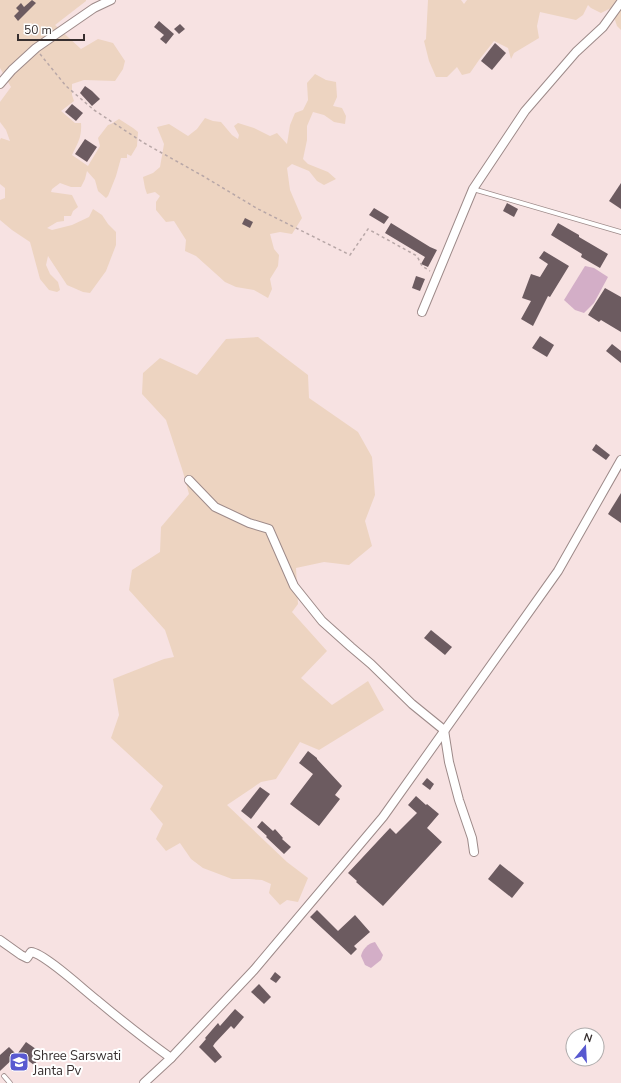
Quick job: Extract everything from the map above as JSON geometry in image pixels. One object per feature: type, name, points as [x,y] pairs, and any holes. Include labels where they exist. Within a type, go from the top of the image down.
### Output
[{"type":"street","points":[[0,84],[12,70],[36,48],[94,8],[111,0]]},
{"type":"street","points":[[422,312],[473,189],[525,111],[576,52],[603,27],[621,2]]},
{"type":"street","points":[[144,1083],[171,1058],[254,970],[382,816],[558,571],[621,460]]},
{"type":"street","points":[[189,480],[215,507],[249,523],[269,529],[294,586],[322,621],[371,664],[412,704],[444,730],[449,762],[459,800],[472,838],[474,852]]},
{"type":"street","points":[[0,940],[27,958],[31,952],[36,952],[171,1058]]},
{"type":"lane","points":[[473,189],[621,232]]},
{"type":"lane","points":[[4,1076],[10,1083]]},
{"type":"path","points":[[36,48],[66,86],[94,110],[144,143],[258,209],[350,255],[368,229],[417,256],[422,266],[437,274]]},
{"type":"shaded area","points":[[0,0],[86,0],[55,25],[81,49],[98,39],[113,43],[125,61],[123,69],[115,81],[84,80],[72,84],[72,95],[74,101],[61,111],[75,123],[81,123],[80,136],[72,155],[88,166],[100,146],[98,138],[108,125],[119,119],[138,132],[137,146],[131,156],[127,154],[127,158],[121,158],[116,176],[106,198],[98,191],[95,180],[87,171],[81,187],[71,187],[60,183],[52,189],[51,192],[72,195],[78,207],[73,211],[71,216],[64,216],[64,221],[57,222],[47,228],[52,230],[72,225],[89,217],[93,209],[102,215],[116,232],[116,245],[106,271],[90,293],[83,292],[67,285],[48,256],[46,265],[50,274],[58,282],[60,290],[57,292],[49,290],[40,279],[30,242],[0,220],[0,200],[5,198],[5,188],[0,184],[0,140],[1,138],[10,141],[6,130],[0,122],[0,102],[11,87],[0,68]]},
{"type":"shaded area","points":[[428,0],[461,0],[464,4],[467,0],[621,0],[621,30],[617,26],[611,8],[601,13],[588,5],[583,15],[576,20],[540,12],[537,26],[539,38],[514,53],[511,59],[508,48],[494,41],[470,73],[462,75],[457,67],[447,77],[436,77],[429,61],[424,41],[426,39]]},
{"type":"shaded area","points":[[315,74],[326,80],[336,82],[337,97],[333,106],[342,108],[346,116],[345,124],[334,122],[324,115],[313,112],[307,126],[307,140],[303,159],[308,164],[328,172],[336,179],[324,185],[317,181],[309,171],[292,164],[287,168],[290,190],[302,218],[292,234],[280,232],[270,234],[274,249],[279,255],[278,266],[270,279],[272,289],[268,298],[254,290],[236,287],[225,282],[196,256],[185,251],[186,240],[174,221],[166,222],[156,210],[156,202],[160,196],[155,192],[147,194],[143,177],[153,173],[160,167],[164,144],[157,127],[169,124],[188,136],[197,129],[205,118],[221,122],[232,135],[238,139],[239,135],[234,126],[238,123],[254,128],[270,136],[277,133],[287,144],[290,125],[295,113],[303,110],[308,100],[307,83]]},
{"type":"shaded area","points":[[585,266],[594,268],[608,277],[594,303],[584,313],[575,310],[564,300]]},
{"type":"shaded area","points":[[258,337],[308,375],[309,398],[358,432],[372,457],[375,495],[365,521],[372,546],[349,565],[324,562],[296,568],[298,604],[292,612],[327,651],[301,678],[332,705],[368,681],[384,710],[319,750],[300,742],[276,779],[261,782],[227,805],[287,862],[308,878],[298,902],[287,900],[280,905],[269,893],[271,884],[262,880],[232,879],[203,868],[191,859],[180,843],[166,851],[156,839],[163,824],[150,809],[163,786],[111,738],[119,715],[113,679],[164,659],[174,657],[165,630],[129,590],[132,570],[160,552],[161,527],[189,494],[166,420],[142,394],[143,373],[160,358],[197,375],[226,339]]},
{"type":"shaded area","points":[[375,942],[383,955],[381,960],[371,968],[365,965],[361,956],[366,947]]},
{"type":"building","points":[[32,0],[36,3],[18,21],[14,16],[19,11],[16,8],[21,3],[24,7]]},
{"type":"building","points":[[159,21],[174,34],[166,44],[160,39],[164,35],[154,27]]},
{"type":"building","points":[[180,24],[185,29],[179,34],[174,29]]},
{"type":"building","points":[[495,43],[506,53],[492,70],[481,61]]},
{"type":"building","points":[[85,86],[100,99],[92,106],[80,93]]},
{"type":"building","points":[[72,104],[83,113],[76,121],[65,112]]},
{"type":"building","points":[[85,139],[97,147],[87,162],[75,154]]},
{"type":"building","points":[[621,183],[621,209],[609,201]]},
{"type":"building","points":[[507,203],[518,209],[514,217],[503,211]]},
{"type":"building","points":[[374,208],[389,217],[384,224],[369,215]]},
{"type":"building","points":[[245,218],[253,222],[250,228],[242,224]]},
{"type":"building","points":[[391,223],[437,250],[428,267],[421,264],[425,257],[385,233]]},
{"type":"building","points":[[558,223],[608,254],[600,268],[581,257],[582,254],[551,235]]},
{"type":"building","points":[[544,251],[569,266],[550,297],[548,296],[533,326],[521,319],[531,301],[522,298],[531,274],[540,277],[548,264],[539,258]]},
{"type":"building","points":[[416,276],[425,279],[420,291],[412,288]]},
{"type":"building","points":[[605,288],[621,297],[621,332],[601,320],[599,322],[588,315]]},
{"type":"building","points":[[540,336],[554,345],[547,357],[532,348]]},
{"type":"building","points":[[612,344],[621,351],[621,363],[606,351]]},
{"type":"building","points":[[596,444],[610,455],[606,460],[592,450]]},
{"type":"building","points":[[621,493],[621,523],[608,514]]},
{"type":"building","points":[[431,630],[452,647],[445,655],[424,638]]},
{"type":"building","points":[[308,751],[317,758],[342,786],[335,795],[340,799],[319,826],[290,804],[313,774],[299,763]]},
{"type":"building","points":[[427,778],[434,784],[430,790],[422,784]]},
{"type":"building","points":[[260,787],[270,794],[251,819],[241,811]]},
{"type":"building","points":[[416,796],[439,814],[427,828],[442,842],[383,906],[348,873],[390,828],[396,834],[417,813],[408,805]]},
{"type":"building","points":[[262,821],[273,831],[275,829],[283,838],[282,839],[291,847],[284,854],[257,827]]},
{"type":"building","points":[[500,864],[524,883],[512,898],[488,879]]},
{"type":"building","points":[[317,910],[338,931],[355,915],[370,932],[354,946],[357,949],[351,955],[310,917]]},
{"type":"building","points":[[275,972],[281,977],[276,983],[270,979]]},
{"type":"building","points":[[259,984],[271,997],[264,1004],[251,992]]},
{"type":"building","points":[[235,1009],[244,1017],[234,1029],[231,1026],[213,1046],[222,1057],[215,1063],[199,1047],[218,1023],[220,1026]]},
{"type":"building","points":[[26,1042],[43,1054],[34,1065],[18,1053]]},
{"type":"building","points":[[9,1047],[17,1055],[0,1071],[0,1055]]},
{"type":"place","name":"Shree Sarswati Janta Pv","points":[[19,1062]]}]
